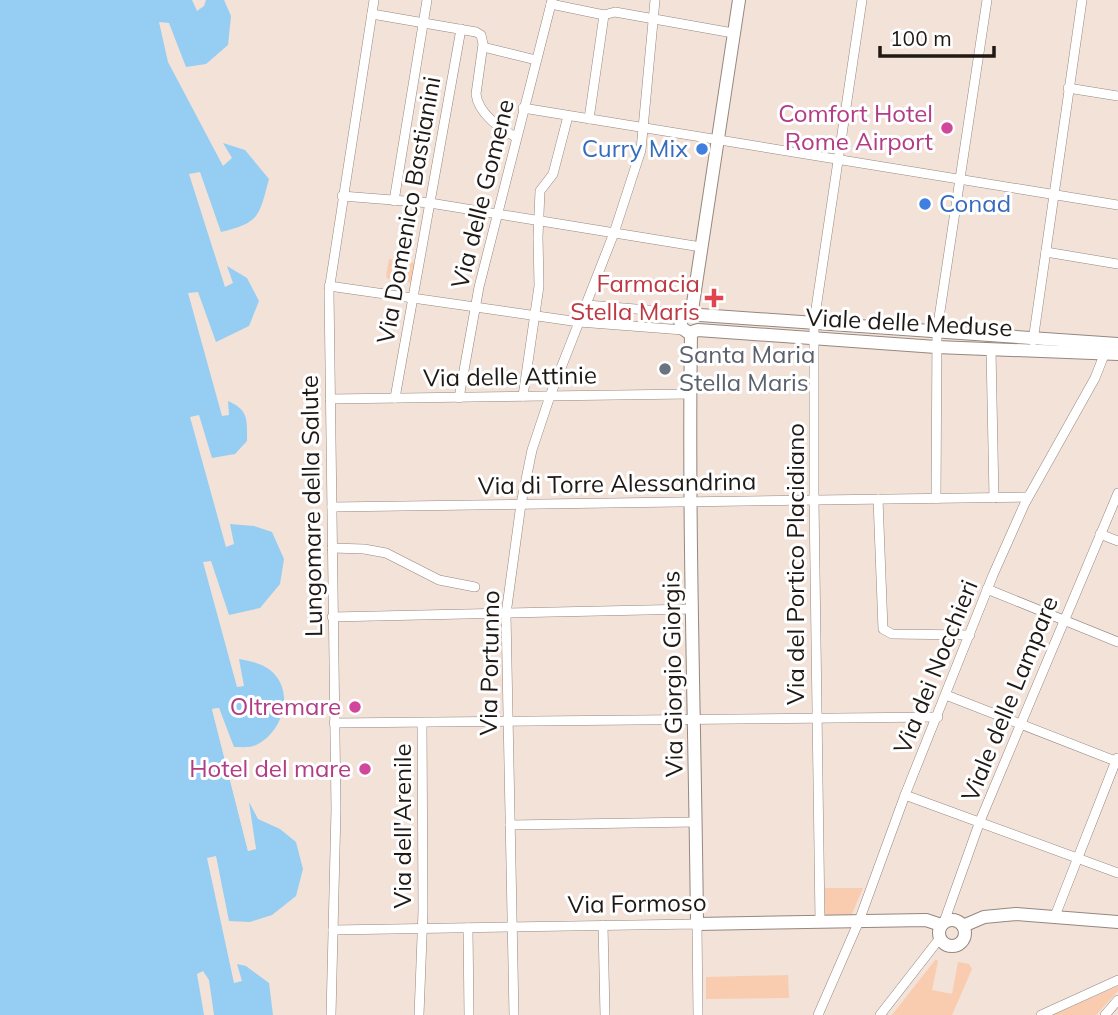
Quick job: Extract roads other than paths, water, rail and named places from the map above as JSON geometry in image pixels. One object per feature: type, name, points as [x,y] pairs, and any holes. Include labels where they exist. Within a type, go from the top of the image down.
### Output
[{"type":"street","name":"Lungomare della Salute","points":[[331,1015],[335,809],[329,286],[374,0]]},
{"type":"street","points":[[394,201],[427,0]]},
{"type":"street","name":"Via Portunno","points":[[514,1015],[506,614],[521,504],[529,458],[550,396],[587,305],[639,159],[655,0]]},
{"type":"street","points":[[692,313],[702,322],[691,331],[680,321],[692,313],[739,0]]},
{"type":"street","name":"Via del Portico Placidiano","points":[[820,921],[814,322],[862,0]]},
{"type":"street","points":[[936,499],[937,331],[987,0]]},
{"type":"street","points":[[1032,351],[1068,88],[1083,0]]},
{"type":"street","points":[[552,2],[604,15],[612,12],[733,33]]},
{"type":"street","name":"Via delle Gomene","points":[[459,398],[475,306],[496,215],[552,2]]},
{"type":"street","points":[[372,14],[480,34],[483,47],[477,102],[495,123],[516,137]]},
{"type":"street","points":[[589,119],[604,15]]},
{"type":"street","name":"Via Domenico Bastianini","points":[[395,398],[461,29]]},
{"type":"street","points":[[483,47],[537,60]]},
{"type":"street","points":[[1068,88],[1118,96]]},
{"type":"street","points":[[523,108],[1118,205]]},
{"type":"street","points":[[523,396],[539,282],[540,191],[552,177],[568,120]]},
{"type":"street","points":[[342,196],[430,204],[701,247]]},
{"type":"street","points":[[1046,252],[1118,264]]},
{"type":"street","name":"Viale delle Meduse","points":[[329,286],[579,322],[991,350],[1112,349]]},
{"type":"street","name":"Viale delle Meduse","points":[[587,305],[1033,337],[1112,349]]},
{"type":"street","name":"Via Giorgio Giorgis","points":[[691,331],[690,503],[698,1015]]},
{"type":"street","name":"Via dei Nocchieri","points":[[818,1015],[859,920],[905,795],[987,589],[1028,497],[1112,349]]},
{"type":"street","points":[[991,350],[994,498]]},
{"type":"street","name":"Via delle Attinie","points":[[330,399],[690,394]]},
{"type":"street","name":"Viale delle Lampare","points":[[880,1015],[942,928],[981,821],[1118,493]]},
{"type":"street","name":"Via di Torre Alessandrina","points":[[331,507],[1028,497]]},
{"type":"street","points":[[878,499],[881,622],[884,630],[895,634],[970,635]]},
{"type":"street","points":[[1100,534],[1118,541]]},
{"type":"street","points":[[332,548],[386,553],[439,580],[475,587]]},
{"type":"street","points":[[987,589],[1118,642]]},
{"type":"street","points":[[332,617],[692,609]]},
{"type":"street","points":[[946,695],[1117,760],[1055,916]]},
{"type":"street","points":[[334,723],[938,717]]},
{"type":"street","name":"Via dell'Arenile","points":[[419,1015],[422,929],[422,723]]},
{"type":"street","points":[[905,795],[1118,873]]},
{"type":"street","points":[[510,825],[696,822]]},
{"type":"street","points":[[963,926],[984,917],[1016,914],[1118,922]]},
{"type":"street","name":"Via Formoso","points":[[333,930],[859,920],[926,920],[942,928]]},
{"type":"street","points":[[957,920],[963,926],[965,935],[958,945],[946,945],[942,928],[957,920]]},
{"type":"street","points":[[603,925],[605,1015]]},
{"type":"street","points":[[468,928],[469,1015]]},
{"type":"street","points":[[1041,1015],[1118,980]]},
{"type":"street","points":[[1105,1015],[1118,1000]]},
{"type":"water","points":[[0,0],[192,0],[197,11],[204,6],[206,0],[224,0],[231,16],[228,45],[206,64],[186,67],[169,23],[159,22],[168,62],[223,166],[232,158],[223,143],[245,150],[269,179],[256,216],[244,225],[221,232],[200,172],[189,174],[225,287],[233,283],[227,266],[247,278],[259,301],[249,326],[216,342],[198,292],[188,293],[222,416],[229,415],[228,401],[240,408],[247,421],[247,441],[235,454],[212,458],[199,415],[190,417],[226,547],[234,544],[230,524],[254,526],[272,532],[284,559],[280,584],[260,608],[229,615],[211,561],[203,562],[237,687],[244,686],[239,659],[270,670],[283,689],[283,710],[279,721],[265,739],[254,746],[234,747],[219,708],[212,709],[248,851],[256,849],[249,802],[258,819],[280,829],[296,842],[303,869],[296,896],[272,915],[250,922],[229,921],[216,856],[207,858],[234,983],[242,981],[237,964],[246,966],[269,983],[273,1015],[214,1015],[209,980],[203,971],[197,974],[204,1015],[0,1015]]},
{"type":"place","name":"Comfort Hotel Rome Airport","points":[[947,128]]},
{"type":"place","name":"Curry Mix","points":[[702,149]]},
{"type":"place","name":"Conad","points":[[925,204]]},
{"type":"place","name":"Farmacia Stella Maris","points":[[714,298]]},
{"type":"place","name":"Santa Maria Stella Maris","points":[[665,369]]},
{"type":"place","name":"Oltremare","points":[[355,707]]},
{"type":"place","name":"Hotel del mare","points":[[365,769]]}]
